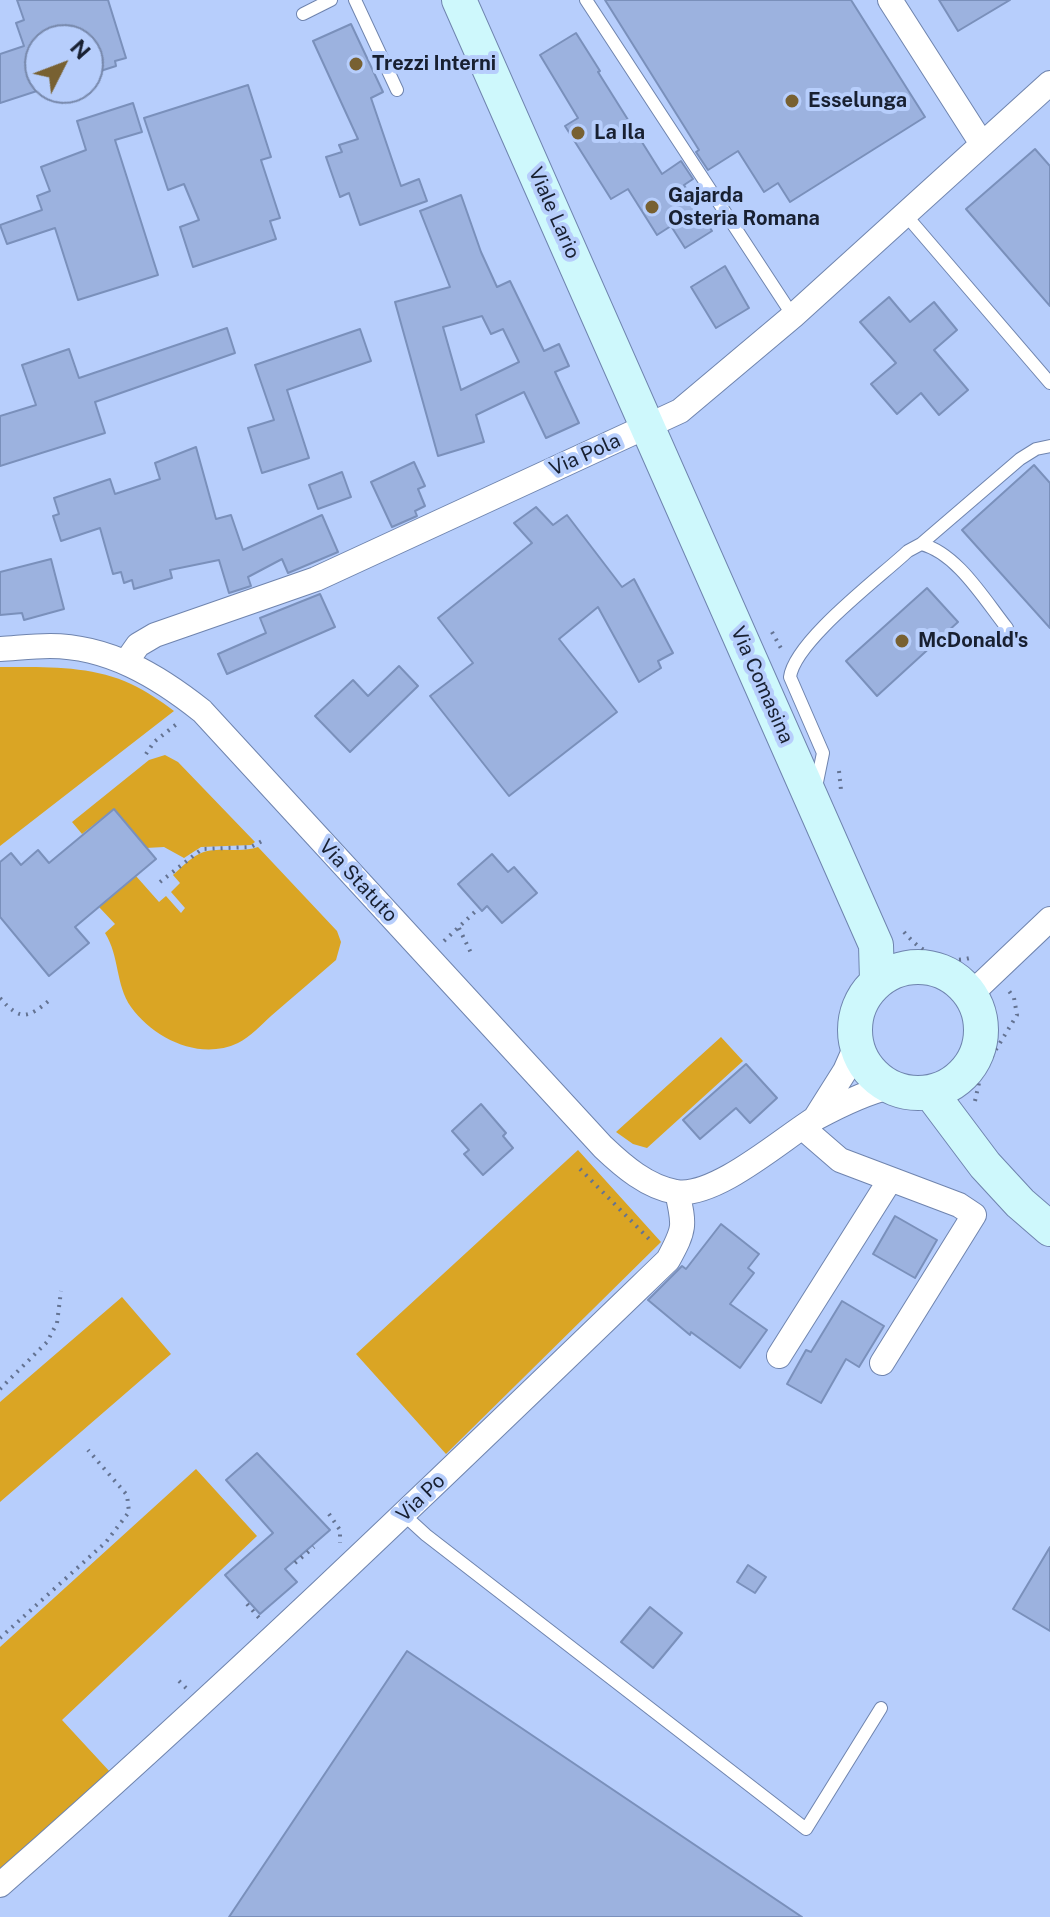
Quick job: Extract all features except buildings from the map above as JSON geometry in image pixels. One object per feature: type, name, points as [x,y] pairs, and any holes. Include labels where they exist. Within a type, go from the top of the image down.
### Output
[{"type":"main road","name":"Viale Lario","points":[[459,0],[648,427]]},
{"type":"main road","name":"Via Comasina","points":[[648,427],[828,802],[889,938],[877,980]]},
{"type":"main road","points":[[889,938],[914,966]]},
{"type":"main road","points":[[914,966],[936,969],[955,978],[982,983],[982,1033],[978,1054],[953,1101],[890,1087],[875,1077],[863,1063],[856,1046],[854,1028],[857,1010],[877,980],[894,970],[914,966]]},
{"type":"main road","points":[[953,1101],[985,1165],[1020,1203],[1050,1229]]},
{"type":"street","points":[[890,0],[982,144]]},
{"type":"street","name":"Via Pola","points":[[126,662],[138,645],[155,635],[316,579],[680,411],[793,316],[1050,83]]},
{"type":"street","name":"Via Statuto","points":[[0,649],[52,646],[96,651],[126,662],[179,693],[202,711],[603,1147],[625,1168],[647,1181],[677,1192]]},
{"type":"street","points":[[982,983],[1050,919]]},
{"type":"street","points":[[809,1124],[845,1071],[856,1046]]},
{"type":"street","points":[[677,1192],[694,1190],[731,1177],[809,1124],[868,1092],[890,1087]]},
{"type":"street","points":[[809,1124],[840,1160],[959,1205],[974,1215],[882,1363]]},
{"type":"street","points":[[779,1356],[890,1180]]},
{"type":"street","name":"Via Po","points":[[0,1885],[145,1757],[668,1260],[683,1233],[677,1192]]},
{"type":"lane","points":[[303,14],[331,0]]},
{"type":"lane","points":[[355,0],[397,90]]},
{"type":"lane","points":[[586,0],[793,316]]},
{"type":"lane","points":[[648,97],[661,89]]},
{"type":"lane","points":[[665,122],[677,114]]},
{"type":"lane","points":[[904,213],[1050,383]]},
{"type":"lane","points":[[828,802],[823,753],[790,677],[791,667],[806,644],[908,551],[921,544],[1020,459],[1036,449],[1050,446]]},
{"type":"lane","points":[[921,544],[935,547],[949,557],[1007,628]]},
{"type":"lane","points":[[403,1514],[806,1829],[881,1708]]},
{"type":"path","points":[[772,632],[791,667]]},
{"type":"path","points":[[146,754],[154,742],[183,719]]},
{"type":"path","points":[[828,802],[839,765]]},
{"type":"path","points":[[160,882],[202,849],[251,847],[262,841]]},
{"type":"path","points":[[442,942],[479,908]]},
{"type":"path","points":[[459,928],[471,953]]},
{"type":"path","points":[[889,938],[934,957],[960,961],[979,955],[982,983],[1014,998],[1017,1015],[981,1074],[953,1101]]},
{"type":"path","points":[[0,998],[14,1013],[22,1015],[34,1013],[51,999]]},
{"type":"path","points":[[580,1169],[656,1247]]},
{"type":"path","points":[[0,1389],[47,1342],[57,1323],[61,1291]]},
{"type":"path","points":[[0,1638],[106,1542],[129,1512],[127,1495],[88,1450]]},
{"type":"path","points":[[329,1514],[340,1530],[340,1542],[332,1554]]},
{"type":"path","points":[[295,1563],[313,1546],[324,1558]]},
{"type":"path","points":[[247,1604],[266,1626]]},
{"type":"shaded area","points":[[0,667],[67,668],[100,673],[137,687],[174,711],[0,846]]},
{"type":"shaded area","points":[[165,755],[178,762],[255,842],[251,845],[201,847],[184,858],[164,847],[146,848],[114,809],[82,834],[72,822],[149,760]]},
{"type":"shaded area","points":[[258,847],[337,931],[341,942],[336,960],[238,1043],[208,1049],[179,1044],[152,1029],[131,1007],[122,989],[113,951],[105,933],[115,924],[99,907],[136,876],[159,902],[166,896],[181,913],[185,908],[171,892],[180,883],[173,875],[185,864],[206,851]]},
{"type":"shaded area","points":[[721,1037],[743,1061],[647,1148],[633,1144],[616,1132]]},
{"type":"shaded area","points":[[578,1150],[661,1242],[446,1454],[356,1354]]},
{"type":"shaded area","points":[[122,1297],[171,1354],[0,1502],[0,1402]]},
{"type":"shaded area","points":[[196,1469],[257,1536],[62,1720],[111,1773],[0,1870],[0,1647]]},
{"type":"place","name":"Trezzi Interni","points":[[356,64]]},
{"type":"place","name":"Esselunga","points":[[792,101]]},
{"type":"place","name":"La Ila","points":[[578,133]]},
{"type":"place","name":"Gajarda Osteria Romana","points":[[652,207]]},
{"type":"place","name":"McDonald's","points":[[902,641]]}]
